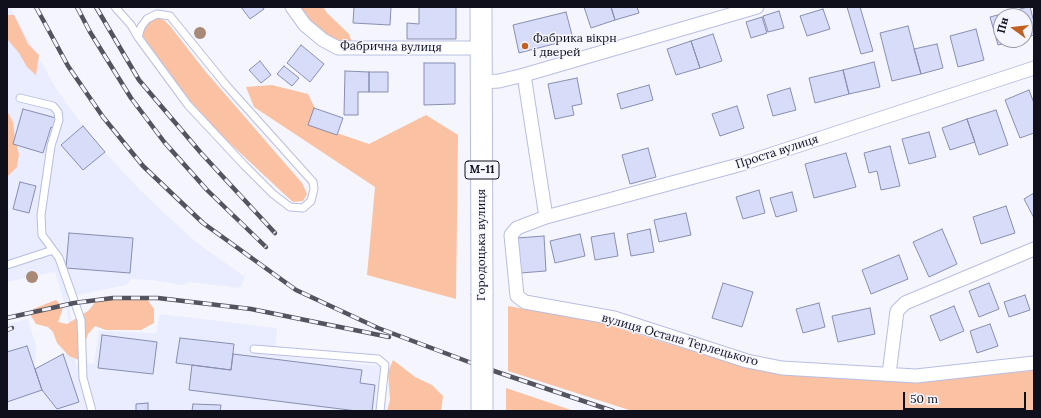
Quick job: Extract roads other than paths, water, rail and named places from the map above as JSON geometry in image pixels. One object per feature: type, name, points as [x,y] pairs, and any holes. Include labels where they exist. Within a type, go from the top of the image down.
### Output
[{"type":"main road","name":"Городоцька вулиця","points":[[482,7],[482,411]]},
{"type":"street","name":"Фабрична вулиця","points":[[292,7],[305,25],[323,40],[338,48],[482,48]]},
{"type":"street","points":[[482,82],[499,81],[524,75],[757,7]]},
{"type":"street","name":"Проста вулиця","points":[[517,228],[546,217],[742,164],[1034,68]]},
{"type":"street","points":[[524,75],[546,217]]},
{"type":"street","name":"вулиця Остапа Терлецького","points":[[517,228],[511,235],[517,296],[525,302],[614,318],[747,362],[782,368],[916,376],[1034,363]]},
{"type":"street","points":[[889,374],[897,311],[905,303],[1034,249]]},
{"type":"lane","points":[[115,7],[130,25],[138,37],[188,105],[273,194],[290,207],[303,208],[311,201],[314,190],[313,182],[226,85],[170,16],[157,14],[147,19],[141,27],[138,37]]},
{"type":"lane","points":[[20,98],[53,106],[58,112],[59,120],[51,146],[40,215],[42,235],[58,258],[81,320],[83,378],[92,411]]},
{"type":"lane","points":[[7,265],[53,250]]},
{"type":"lane","points":[[254,349],[378,358],[385,365],[380,411]]},
{"type":"railway","points":[[36,7],[68,66],[103,117],[143,166],[203,223],[296,290],[378,328],[485,368],[613,411]]},
{"type":"railway","points":[[77,7],[90,32],[131,98],[165,143],[207,190],[266,247]]},
{"type":"railway","points":[[96,7],[139,80],[201,153],[275,233]]},
{"type":"railway","points":[[7,318],[74,303],[113,298],[158,298],[251,309],[389,337]]},
{"type":"railway","points":[[7,330],[12,328]]},
{"type":"place","name":"Фабрика вікрн і дверей","points":[[525,46]]}]
